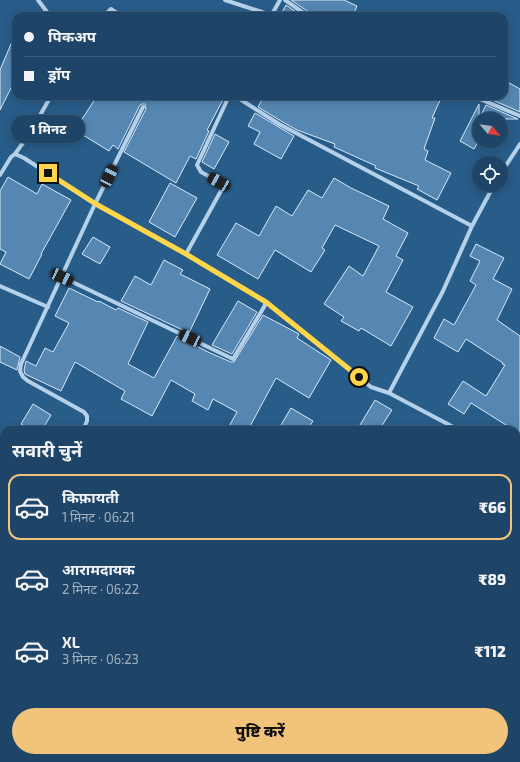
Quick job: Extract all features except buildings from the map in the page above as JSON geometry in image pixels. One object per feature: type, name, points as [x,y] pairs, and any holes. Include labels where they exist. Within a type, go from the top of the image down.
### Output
[{"type":"street","points":[[38,0],[47,12]]},
{"type":"street","points":[[225,0],[260,12]]},
{"type":"street","points":[[273,12],[280,0]]},
{"type":"street","points":[[285,0],[302,12]]},
{"type":"street","points":[[0,175],[11,156],[15,154],[30,133],[50,100]]},
{"type":"street","points":[[186,254],[222,189],[221,183],[201,172],[197,165],[227,100]]},
{"type":"street","points":[[241,100],[279,124],[472,226]]},
{"type":"street","points":[[482,100],[520,116]]},
{"type":"street","points":[[85,426],[87,416],[84,412],[28,381],[23,377],[20,371],[21,364],[143,107]]},
{"type":"street","points":[[508,162],[520,144]]},
{"type":"street","points":[[15,154],[24,158],[96,204],[186,254],[266,302],[371,386],[389,393],[451,426]]},
{"type":"street","points":[[389,393],[443,291],[472,226],[490,192]]},
{"type":"street","points":[[62,277],[233,359],[266,302]]},
{"type":"street","points":[[0,286],[48,307]]},
{"type":"route","points":[[48,173],[96,204],[186,254],[266,302],[359,377]]}]
